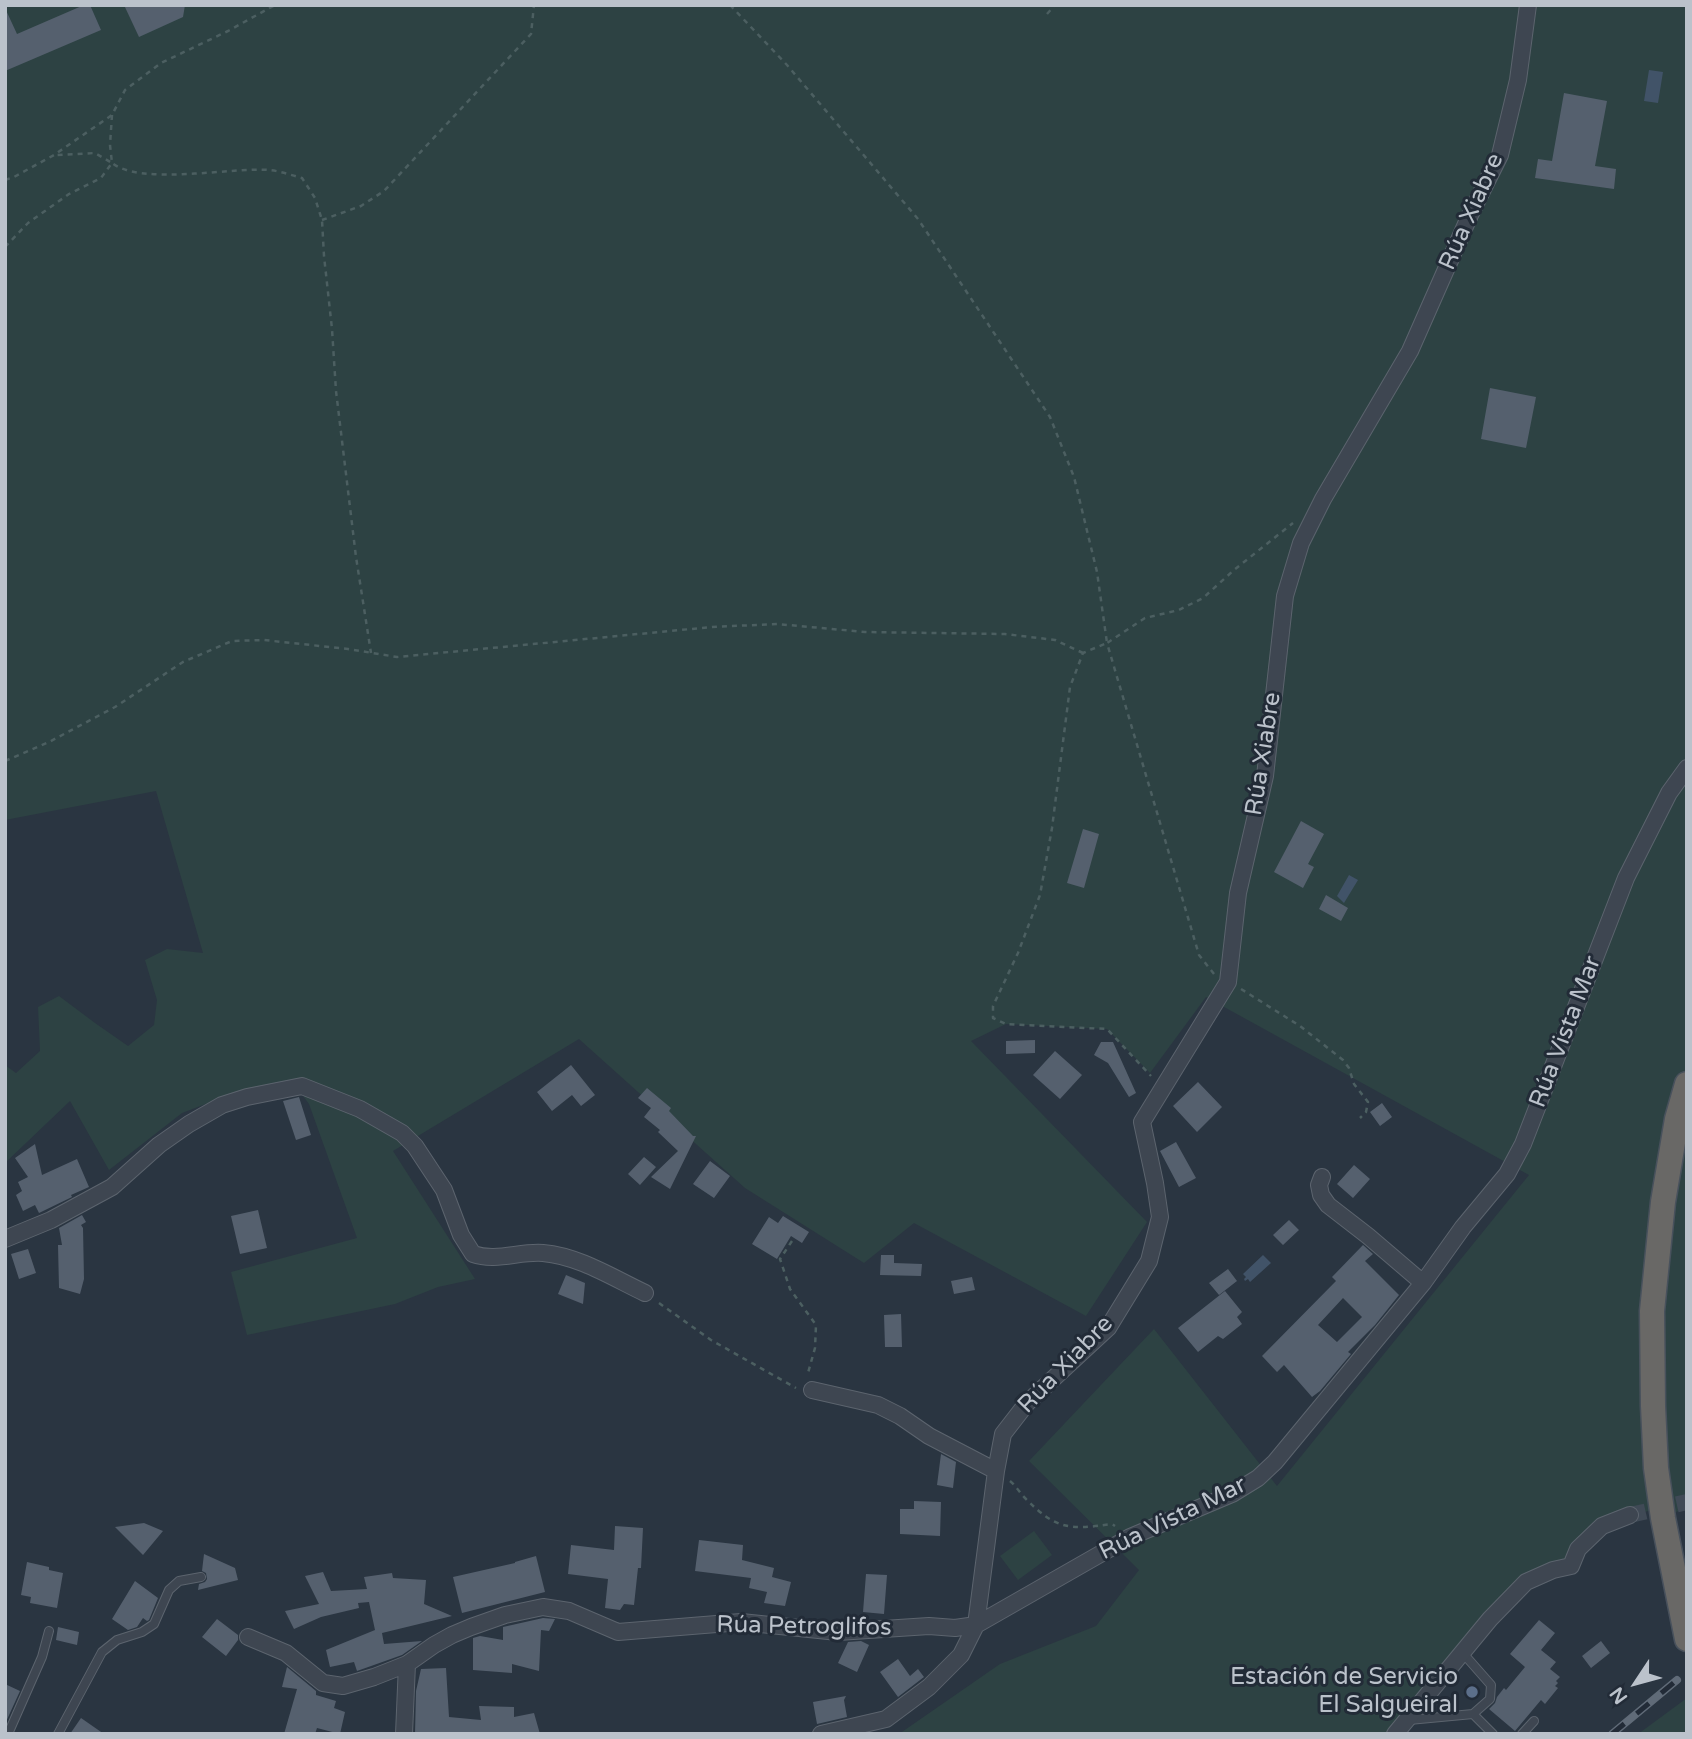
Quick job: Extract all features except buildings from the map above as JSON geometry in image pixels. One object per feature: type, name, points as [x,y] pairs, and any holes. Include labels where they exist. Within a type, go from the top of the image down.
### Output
[{"type":"highway","points":[[1687,1084],[1677,1119],[1665,1194],[1652,1311],[1656,1468],[1662,1518],[1687,1639]]},
{"type":"street","name":"Rúa Xiabre","points":[[976,1625],[1003,1434],[1027,1403],[1108,1328],[1149,1261],[1160,1217],[1142,1122],[1228,982],[1238,893],[1265,776],[1285,596],[1301,543],[1323,499],[1410,351],[1470,215],[1500,155],[1518,80],[1528,5]]},
{"type":"street","name":"Rúa Vista Mar","points":[[976,1625],[1130,1537],[1213,1503],[1258,1478],[1275,1462],[1423,1283],[1463,1227],[1507,1174],[1523,1144],[1626,878],[1669,793],[1687,768]]},
{"type":"street","points":[[5,1239],[51,1220],[112,1187],[159,1145],[222,1105],[302,1086],[360,1109],[402,1133],[415,1146],[444,1190],[461,1235],[473,1254],[484,1258],[543,1253],[571,1259],[645,1293]]},
{"type":"street","points":[[1322,1177],[1319,1185],[1321,1195],[1328,1205],[1423,1283]]},
{"type":"street","points":[[812,1390],[878,1405],[929,1436],[996,1471]]},
{"type":"street","points":[[1395,1734],[1490,1619],[1526,1582],[1553,1570],[1571,1566],[1578,1549],[1602,1525],[1630,1515]]},
{"type":"street","name":"Rúa Petroglifos","points":[[248,1637],[286,1653],[323,1683],[343,1686],[407,1664],[452,1635],[505,1615],[543,1607],[569,1611],[618,1632],[741,1622],[838,1632],[976,1625]]},
{"type":"street","points":[[821,1734],[886,1719],[929,1687],[961,1654],[976,1625]]},
{"type":"street","points":[[404,1734],[407,1664]]},
{"type":"lane","points":[[58,1734],[102,1652],[117,1640],[142,1632],[154,1624],[169,1590],[179,1581],[201,1577]]},
{"type":"lane","points":[[8,1734],[42,1657],[50,1631]]},
{"type":"lane","points":[[1406,1721],[1473,1714],[1490,1699],[1491,1685],[1462,1652]]},
{"type":"lane","points":[[1473,1714],[1493,1734]]},
{"type":"lane","points":[[1522,1734],[1534,1721]]},
{"type":"path","points":[[5,247],[28,223],[69,194],[101,178],[112,163],[112,115],[125,90],[161,63],[275,5]]},
{"type":"path","points":[[321,220],[361,206],[384,191],[531,34],[534,5]]},
{"type":"path","points":[[730,5],[787,65],[918,219],[1050,416],[1074,477],[1097,572],[1107,643],[1199,955],[1212,973],[1300,1026],[1343,1060],[1349,1068],[1354,1084],[1368,1102],[1366,1112],[1360,1118]]},
{"type":"path","points":[[1047,14],[1055,5]]},
{"type":"path","points":[[5,180],[54,155],[112,115]]},
{"type":"path","points":[[54,155],[95,153],[119,168],[137,173],[270,170],[302,178],[315,198],[321,220],[336,391],[370,653]]},
{"type":"path","points":[[1158,1096],[1150,1073],[1107,1029],[1006,1024],[993,1018],[993,1006],[1018,953],[1040,895],[1052,828],[1070,687],[1083,653],[1107,643],[1146,618],[1179,610],[1203,598],[1293,522]]},
{"type":"path","points":[[5,761],[115,707],[183,663],[232,641],[264,640],[397,657],[712,627],[777,624],[865,632],[1005,634],[1055,640],[1083,653]]},
{"type":"path","points":[[645,1293],[710,1340],[805,1392],[812,1390],[808,1374],[815,1348],[816,1325],[790,1289],[780,1259],[792,1241]]},
{"type":"path","points":[[996,1471],[1013,1483],[1025,1498],[1054,1523],[1080,1528],[1112,1524],[1123,1528],[1130,1537]]},
{"type":"green space","points":[[5,5],[1687,5],[1687,1507],[1663,1518],[1660,1507],[1602,1526],[1571,1566],[1526,1582],[1395,1734],[899,1734],[1000,1664],[1096,1626],[1139,1570],[1029,1461],[1154,1329],[1277,1486],[1529,1175],[1206,997],[1150,1073],[1107,1029],[1006,1024],[971,1041],[1147,1222],[1086,1316],[914,1223],[864,1263],[745,1188],[579,1039],[393,1151],[475,1279],[438,1287],[395,1304],[247,1335],[231,1272],[357,1238],[309,1104],[293,1082],[237,1092],[182,1113],[109,1170],[70,1101],[5,1163],[5,1065],[16,1073],[40,1051],[38,1007],[59,996],[128,1046],[154,1025],[157,1000],[145,960],[167,949],[203,953],[156,791],[5,820]]},
{"type":"green space","points":[[1034,1531],[1052,1555],[1018,1580],[1000,1556]]},
{"type":"green space","points":[[1687,1698],[1687,1734],[1638,1734]]},
{"type":"water","points":[[1649,70],[1663,72],[1658,103],[1644,101]]},
{"type":"water","points":[[1349,875],[1358,880],[1344,903],[1337,896]]},
{"type":"water","points":[[1263,1255],[1271,1263],[1250,1282],[1248,1279],[1245,1281],[1243,1274]]},
{"type":"tunnel","points":[[1630,1515],[1687,1502]]},
{"type":"railway","points":[[1612,1734],[1677,1680]]},
{"type":"place","name":"Estación de Servicio El Salgueiral","points":[[1472,1692]]}]
